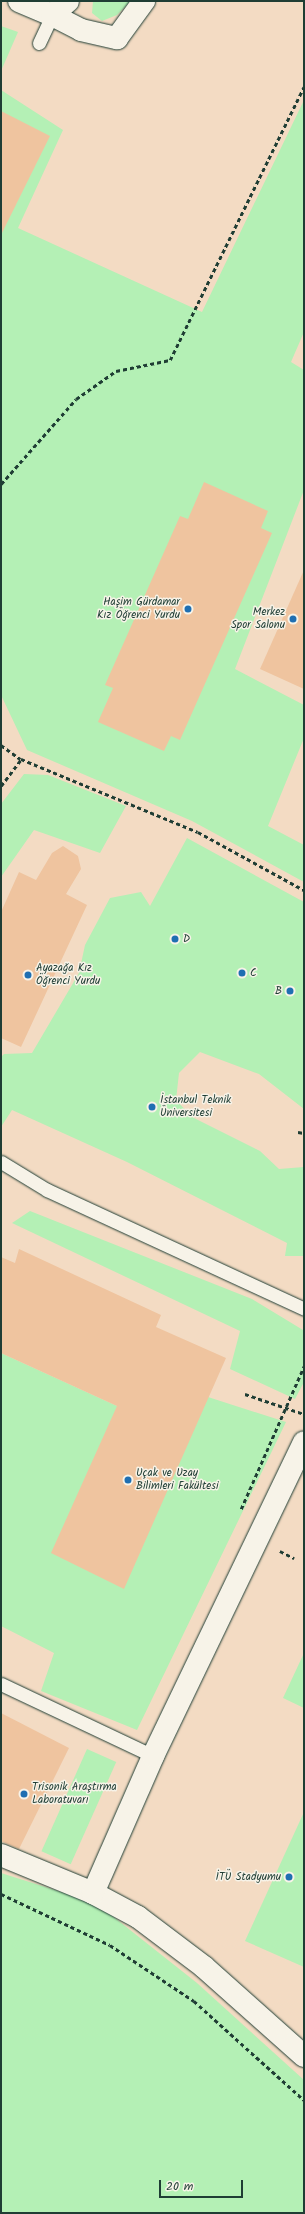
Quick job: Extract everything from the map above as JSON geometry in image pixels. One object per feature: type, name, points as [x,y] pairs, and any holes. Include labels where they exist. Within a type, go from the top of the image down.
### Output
[{"type":"street","points":[[19,1],[60,8],[81,30],[117,38],[144,1]]},
{"type":"street","points":[[93,1893],[153,1756],[304,1442]]},
{"type":"street","points":[[1,1855],[93,1893],[138,1917],[204,1967],[304,2056]]},
{"type":"lane","points":[[40,42],[60,8]]},
{"type":"lane","points":[[1,1162],[46,1190],[304,1309]]},
{"type":"lane","points":[[1,1684],[153,1756]]},
{"type":"path","points":[[1,484],[76,399],[116,371],[170,360],[304,87]]},
{"type":"path","points":[[1,745],[20,759],[198,832],[304,890]]},
{"type":"path","points":[[1,786],[20,759]]},
{"type":"path","points":[[298,1132],[304,1133]]},
{"type":"path","points":[[245,1394],[304,1414]]},
{"type":"path","points":[[1,1894],[110,1945],[194,2001],[304,2100]]},
{"type":"shaded area","name":"İstanbul Teknik Üniversitesi","points":[[1,1],[304,1],[304,2213],[1,2213]]},
{"type":"green space","points":[[93,1],[131,1],[117,15],[102,21],[92,13]]},
{"type":"green space","points":[[1,26],[18,32],[1,71]]},
{"type":"green space","points":[[1,90],[63,130],[18,228],[202,312],[304,100],[304,332],[291,362],[304,370],[304,490],[235,669],[304,705],[304,738],[268,826],[304,845],[304,882],[192,821],[27,750],[1,695]]},
{"type":"green space","points":[[24,774],[48,775],[126,806],[100,853],[34,830],[1,877],[1,804]]},
{"type":"green space","points":[[187,838],[304,902],[304,1109],[259,1074],[200,1052],[179,1073],[176,1100],[192,1117],[260,1151],[279,1169],[304,1167],[304,1256],[285,1256],[287,1243],[127,1162],[12,1110],[1,1127],[1,1057],[4,1054],[32,1053],[79,973],[85,945],[110,898],[141,892],[150,906]]},
{"type":"green space","points":[[30,1211],[252,1299],[303,1330],[304,1382],[295,1399],[230,1369],[240,1331],[12,1223]]},
{"type":"green space","points":[[1,1353],[117,1406],[208,1397],[286,1422],[137,1730],[41,1691],[54,1653],[1,1626]]},
{"type":"green space","points":[[304,1653],[304,1708],[283,1698]]},
{"type":"green space","points":[[87,1749],[116,1762],[71,1864],[41,1851]]},
{"type":"green space","name":"İTÜ Stadyumu","points":[[304,1812],[304,1967],[245,1941]]},
{"type":"green space","points":[[1,1873],[96,1903],[197,1983],[304,2080],[304,2213],[1,2213]]},
{"type":"building","points":[[1,111],[50,136],[1,235]]},
{"type":"building","name":"Haşim Gürdamar Kız Öğrenci Yurdu","points":[[204,482],[268,511],[261,528],[272,533],[180,740],[171,736],[164,751],[98,722],[113,688],[105,685],[180,516],[188,519]]},
{"type":"building","name":"Merkez Spor Salonu","points":[[304,570],[304,689],[260,669]]},
{"type":"building","name":"Ayazağa Kız Öğrenci Yurdu","points":[[63,846],[78,856],[81,869],[66,894],[87,905],[21,1047],[1,1038],[1,912],[19,872],[36,880],[52,853]]},
{"type":"building","name":"Uçak ve Uzay Bilimleri Fakültesi","points":[[19,1249],[161,1315],[156,1327],[226,1358],[124,1589],[51,1553],[117,1406],[1,1353],[1,1257],[15,1263]]},
{"type":"building","name":"Trisonik Araştırma Laboratuvarı","points":[[1,1713],[69,1748],[19,1849],[1,1841]]},
{"type":"place","name":"Haşim Gürdamar Kız Öğrenci Yurdu","points":[[188,609]]},
{"type":"place","name":"Merkez Spor Salonu","points":[[293,619]]},
{"type":"place","name":"D","points":[[175,939]]},
{"type":"place","name":"C","points":[[242,973]]},
{"type":"place","name":"Ayazağa Kız Öğrenci Yurdu","points":[[28,975]]},
{"type":"place","name":"B","points":[[290,991]]},
{"type":"place","name":"İstanbul Teknik Üniversitesi","points":[[152,1107]]},
{"type":"place","name":"Uçak ve Uzay Bilimleri Fakültesi","points":[[128,1480]]},
{"type":"place","name":"Trisonik Araştırma Laboratuvarı","points":[[24,1794]]},
{"type":"place","name":"İTÜ Stadyumu","points":[[289,1877]]}]
